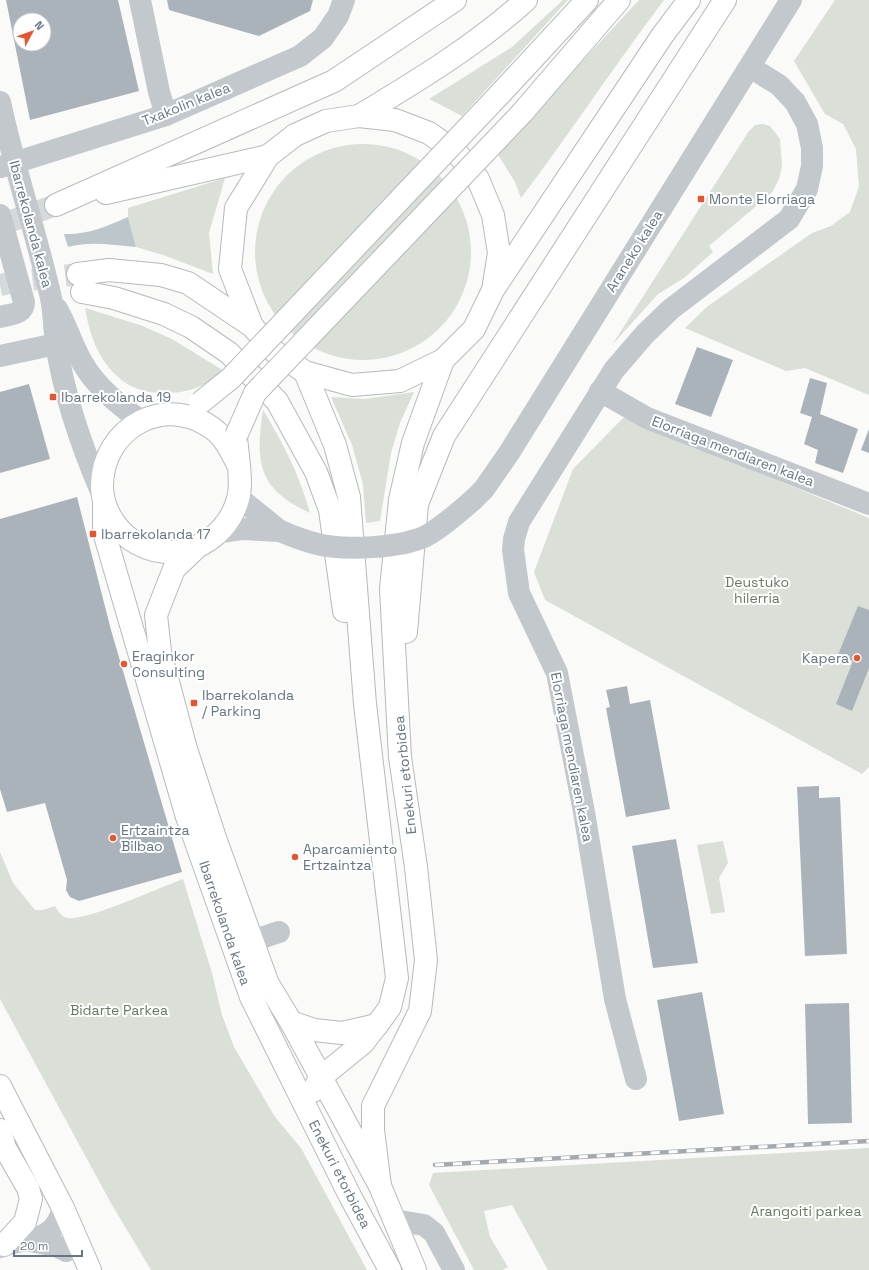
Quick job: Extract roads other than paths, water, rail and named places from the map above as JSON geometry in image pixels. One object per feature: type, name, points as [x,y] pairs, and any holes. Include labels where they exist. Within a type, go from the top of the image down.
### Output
[{"type":"main road","points":[[268,156],[56,205],[334,80],[455,0]]},
{"type":"main road","points":[[359,116],[423,77],[497,27],[526,0]]},
{"type":"main road","points":[[587,0],[500,94],[230,378],[192,409],[162,414],[141,421],[122,434],[109,452],[102,474],[103,499],[112,520],[120,530],[140,546],[158,552],[177,553],[196,548],[221,532],[243,501],[236,436],[255,393],[522,113],[619,0]]},
{"type":"main road","points":[[493,290],[499,253],[493,214],[478,179],[456,153],[429,133],[395,120],[359,116],[326,121],[295,135],[268,156],[236,208],[230,269],[252,326],[275,352],[305,372],[352,385],[400,381],[443,360],[474,329],[493,290],[662,36],[689,0]]},
{"type":"main road","points":[[400,757],[408,598],[417,504],[444,436],[724,0]]},
{"type":"main road","name":"Enekuri etorbidea","points":[[252,326],[188,283],[168,277],[109,270],[80,283],[128,303],[164,314],[191,327],[229,354],[277,401],[316,472],[330,510],[345,625],[365,704]]},
{"type":"main road","name":"Enekuri etorbidea","points":[[380,1186],[373,1130],[373,1106],[420,1011],[426,960],[416,867],[400,757],[391,589],[400,500],[413,443],[443,360]]},
{"type":"main road","name":"Enekuri etorbidea","points":[[305,372],[335,445],[348,497],[365,704],[397,978],[390,1008],[362,1043],[320,1078],[305,1106],[390,1270]]},
{"type":"main road","points":[[192,409],[202,422],[218,433],[230,448],[238,465]]},
{"type":"main road","name":"Ibarrekolanda kalea","points":[[103,499],[104,532],[187,817],[251,997],[305,1106]]},
{"type":"main road","name":"Ibarrekolanda kalea","points":[[196,548],[174,569],[156,615],[160,652],[186,749],[214,838],[268,984],[291,1022],[320,1078]]},
{"type":"main road","points":[[291,1022],[314,1030],[342,1033],[377,1025]]},
{"type":"main road","name":"Enekuri etorbidea","points":[[320,1078],[380,1186],[415,1270]]},
{"type":"main road","points":[[0,1086],[61,1215],[90,1270]]},
{"type":"main road","points":[[0,1120],[61,1215],[66,1251],[77,1270]]},
{"type":"main road","points":[[0,1130],[5,1148],[28,1188],[31,1199],[25,1222],[2,1246]]},
{"type":"main road","points":[[333,1162],[356,1178],[374,1209],[394,1220]]},
{"type":"street","points":[[140,0],[159,92],[166,115]]},
{"type":"street","name":"Txakolin kalea","points":[[7,165],[166,115],[300,56],[323,38],[338,16],[344,0]]},
{"type":"street","name":"Araneko kalea","points":[[280,531],[319,545],[359,548],[405,542],[425,536],[451,519],[484,489],[509,453],[791,0]]},
{"type":"street","name":"Elorriaga mendiaren kalea","points":[[636,1079],[615,999],[584,812],[559,680],[548,652],[519,593],[513,550],[514,539],[519,522],[614,370],[645,334],[671,309],[789,219],[807,189],[812,166],[812,148],[807,124],[794,102],[779,85],[750,67]]},
{"type":"street","name":"Ibarrekolanda kalea","points":[[0,102],[7,165],[24,193],[51,300],[56,344],[68,397],[86,456],[103,499]]},
{"type":"street","points":[[0,215],[24,302],[24,307],[21,312],[0,318]]},
{"type":"street","name":"Ibarrekolanda kalea","points":[[51,300],[66,325],[82,363],[107,394],[141,421]]},
{"type":"street","points":[[0,356],[56,344]]},
{"type":"street","name":"Elorriaga mendiaren kalea","points":[[600,391],[647,418],[869,504]]},
{"type":"street","points":[[243,501],[280,531]]},
{"type":"street","points":[[221,532],[242,529],[280,531]]},
{"type":"street","points":[[252,941],[279,932]]},
{"type":"street","points":[[2,1246],[30,1241],[48,1234],[61,1215]]},
{"type":"street","points":[[394,1220],[424,1225],[434,1233],[454,1270]]},
{"type":"street","points":[[30,1241],[56,1246],[66,1251]]},
{"type":"tunnel","points":[[0,225],[56,205]]},
{"type":"tunnel","points":[[0,285],[78,274]]},
{"type":"railway","points":[[435,1165],[869,1141]]},
{"type":"place","name":"Monte Elorriaga","points":[[701,199]]},
{"type":"place","name":"Ibarrekolanda 19","points":[[53,397]]},
{"type":"place","name":"Ibarrekolanda 17","points":[[93,534]]},
{"type":"place","name":"Kapera","points":[[857,658]]},
{"type":"place","name":"Eraginkor Consulting","points":[[124,664]]},
{"type":"place","name":"Ibarrekolanda / Parking","points":[[194,703]]},
{"type":"place","name":"Ertzaintza Bilbao","points":[[113,838]]},
{"type":"place","name":"Aparcamiento Ertzaintza","points":[[295,857]]},
{"type":"park label","name":"Deustuko hilerria","points":[[757,590]]},
{"type":"park label","name":"Bidarte Parkea","points":[[119,1010]]},
{"type":"park label","name":"Arangoiti parkea","points":[[806,1211]]}]
